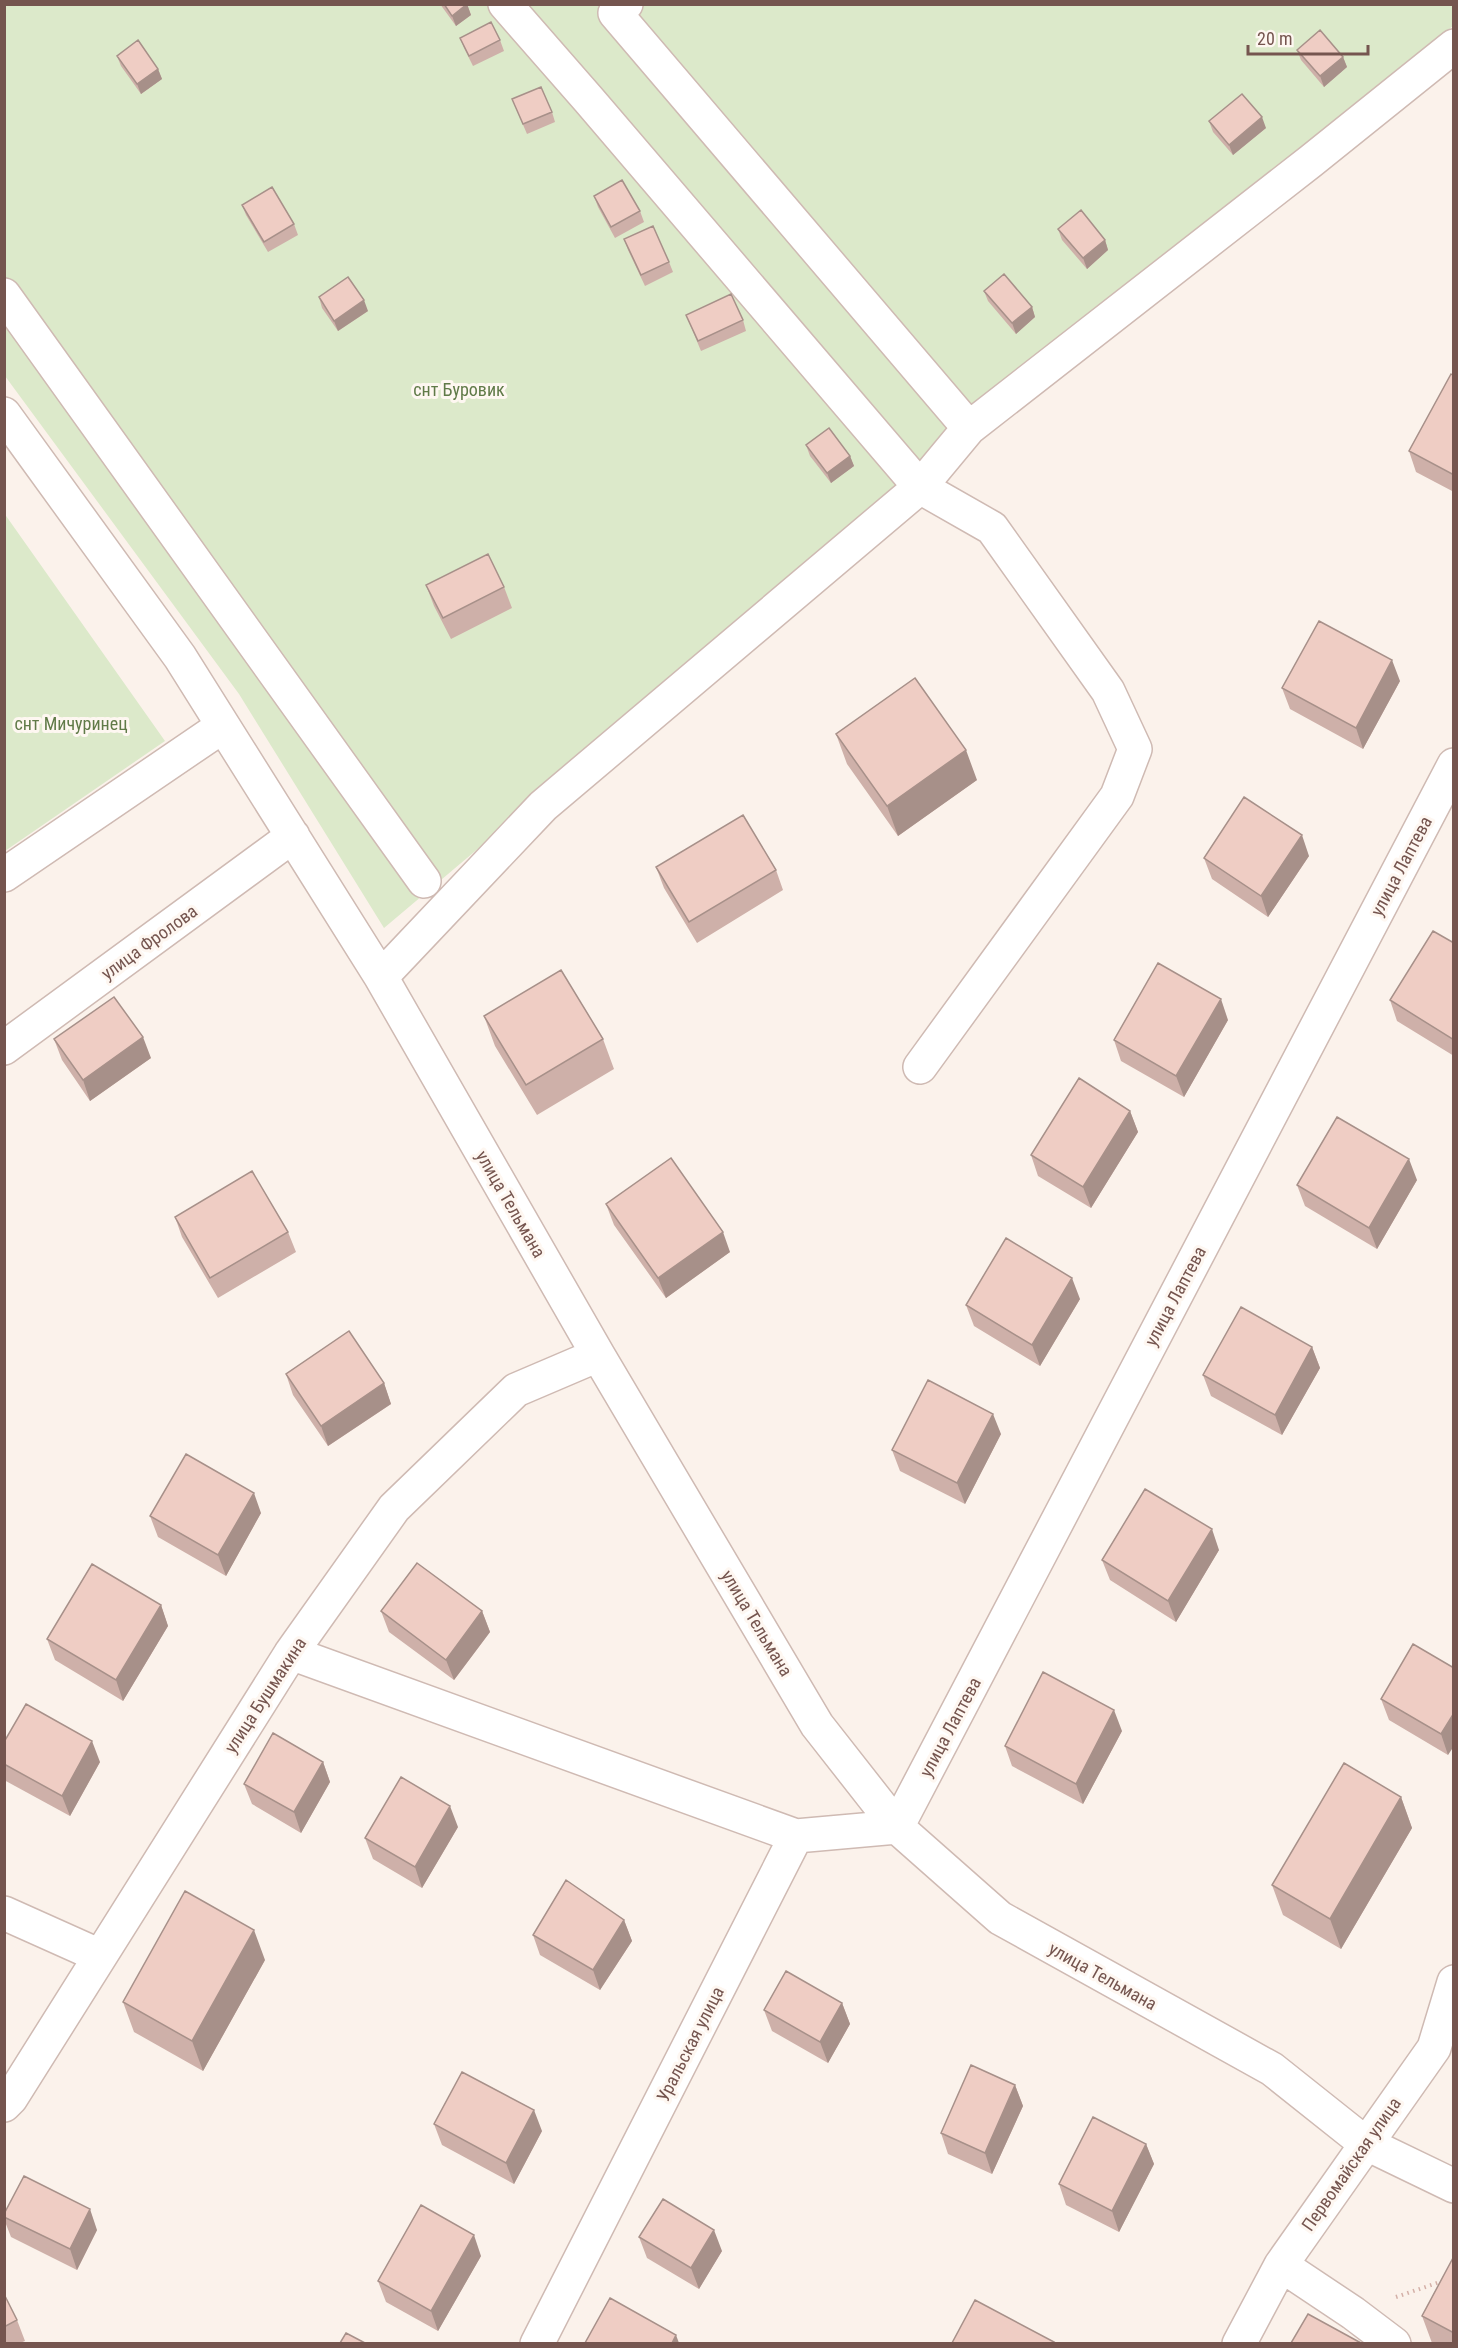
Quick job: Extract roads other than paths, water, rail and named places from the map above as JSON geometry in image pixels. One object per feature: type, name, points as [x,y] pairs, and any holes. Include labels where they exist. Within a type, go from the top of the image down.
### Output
[{"type":"street","points":[[505,4],[920,487],[992,528],[1108,691],[1135,749],[1117,796],[920,1067]]},
{"type":"street","points":[[617,7],[969,428]]},
{"type":"street","points":[[381,976],[543,806],[920,487],[969,428],[1311,161],[1454,46]]},
{"type":"street","points":[[4,295],[424,881]]},
{"type":"street","name":"улица Тельмана","points":[[4,414],[180,657],[381,976],[598,1355],[817,1725],[897,1827],[1000,1918],[1272,2069],[1365,2143],[1454,2186]]},
{"type":"street","points":[[4,875],[223,726]]},
{"type":"street","name":"улица Лаптева","points":[[897,1827],[1454,765]]},
{"type":"street","name":"улица Фролова","points":[[4,1048],[292,836]]},
{"type":"street","name":"улица Бушмакина","points":[[4,2105],[11,2098],[291,1653],[394,1508],[516,1390],[598,1355]]},
{"type":"street","points":[[291,1653],[796,1836],[897,1827]]},
{"type":"street","name":"Уральская улица","points":[[537,2343],[796,1836]]},
{"type":"street","points":[[4,1913],[100,1956]]},
{"type":"street","name":"Первомайская улица","points":[[1239,2343],[1281,2265],[1434,2048],[1454,1982]]},
{"type":"street","points":[[1281,2265],[1394,2343]]},
{"type":"park label","name":"снт Буровик","points":[[459,389]]},
{"type":"park label","name":"снт Мичуринец","points":[[71,723]]}]
